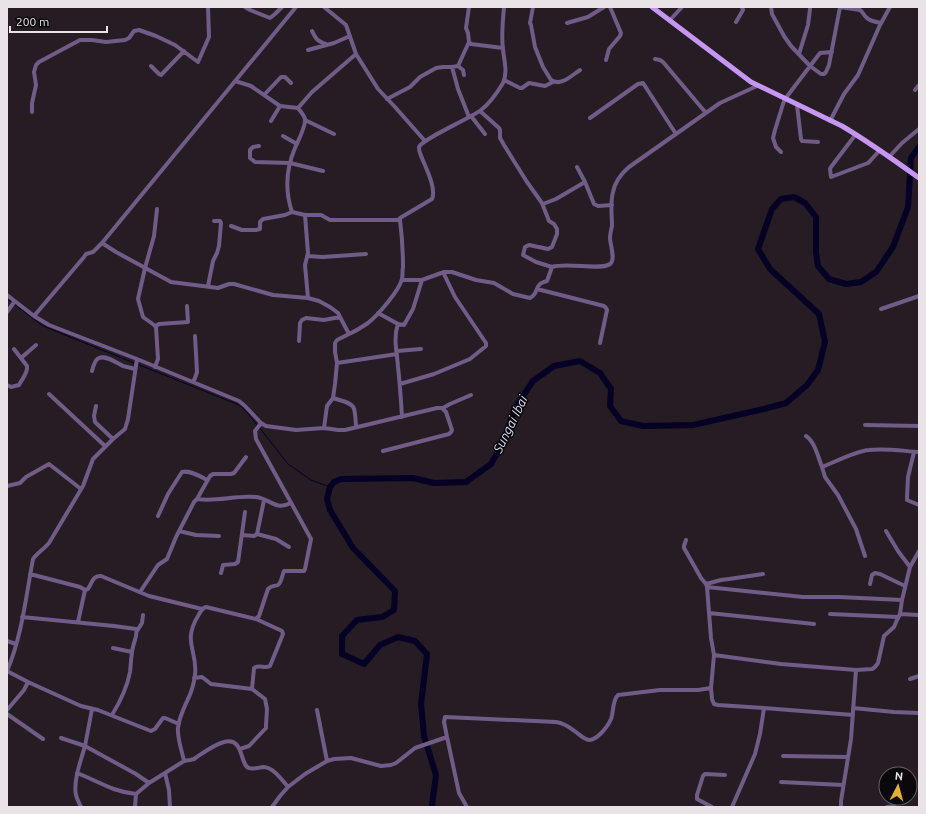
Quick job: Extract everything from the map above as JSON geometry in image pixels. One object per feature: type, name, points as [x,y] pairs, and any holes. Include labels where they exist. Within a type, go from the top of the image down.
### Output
[{"type":"main road","points":[[652,7],[757,86],[856,134],[919,178]]},
{"type":"street","points":[[32,112],[32,103],[36,85],[34,72],[36,65],[43,59],[80,40],[106,42],[125,40],[129,38],[134,31],[139,30],[179,47],[198,62],[209,37],[208,7]]},
{"type":"street","points":[[245,7],[270,18],[282,7]]},
{"type":"street","points":[[34,316],[86,254],[93,252],[102,243],[296,7]]},
{"type":"street","points":[[324,7],[344,23],[356,54],[378,89],[425,141]]},
{"type":"street","points":[[387,99],[410,87],[420,77],[436,68],[452,68],[458,66],[469,42],[466,28],[470,7]]},
{"type":"street","points":[[231,226],[242,230],[256,230],[260,229],[260,222],[263,219],[285,216],[292,212],[305,215],[321,215],[330,220],[400,220],[402,217],[430,201],[433,196],[433,191],[420,153],[420,146],[425,141],[480,111],[500,88],[504,80],[505,71],[503,48],[504,7]]},
{"type":"street","points":[[533,7],[530,23],[535,47],[543,66],[553,82]]},
{"type":"street","points":[[567,23],[588,17],[604,7]]},
{"type":"street","points":[[606,60],[608,51],[621,33],[610,7]]},
{"type":"street","points":[[670,20],[682,7]]},
{"type":"street","points":[[736,22],[743,10],[742,7]]},
{"type":"street","points":[[771,7],[772,14],[790,46],[810,66],[821,74],[824,74],[828,68],[840,7],[860,10],[866,18],[881,23]]},
{"type":"street","points":[[799,54],[808,25],[810,7]]},
{"type":"street","points":[[830,121],[844,94],[860,72],[881,23],[890,7]]},
{"type":"street","points":[[312,31],[316,39],[320,42],[329,44]]},
{"type":"street","points":[[308,50],[334,43],[350,36]]},
{"type":"street","points":[[469,42],[471,44],[503,48]]},
{"type":"street","points":[[151,66],[161,75],[184,52]]},
{"type":"street","points":[[781,152],[776,147],[773,138],[785,99],[820,53],[832,52]]},
{"type":"street","points":[[298,108],[312,92],[356,54]]},
{"type":"street","points":[[654,59],[663,62],[706,113]]},
{"type":"street","points":[[458,66],[463,70],[464,76]]},
{"type":"street","points":[[452,68],[458,89],[470,116],[485,134]]},
{"type":"street","points":[[504,80],[520,88],[529,83],[545,86],[553,82],[562,82],[580,70]]},
{"type":"street","points":[[264,94],[281,77],[285,77],[291,83]]},
{"type":"street","points":[[235,81],[251,86],[280,106],[298,108],[305,120],[334,134]]},
{"type":"street","points":[[590,118],[638,84],[643,83],[676,134]]},
{"type":"street","points":[[480,111],[499,128],[500,138],[504,145],[527,182],[543,204],[549,221],[554,224],[557,229],[557,234],[552,247],[548,249],[527,245],[523,255],[536,262],[552,267],[561,265],[602,267],[613,261],[610,236],[612,228],[613,191],[624,171],[720,103],[757,86]]},
{"type":"street","points":[[271,121],[280,106]]},
{"type":"street","points":[[797,106],[802,141],[818,142]]},
{"type":"street","points":[[292,212],[287,192],[287,178],[290,163],[305,120]]},
{"type":"street","points":[[889,157],[902,142],[919,129]]},
{"type":"street","points":[[856,134],[831,167],[831,177],[870,162],[880,150]]},
{"type":"street","points":[[283,136],[297,144]]},
{"type":"street","points":[[259,146],[251,148],[250,158],[252,160],[258,162],[290,163],[323,171]]},
{"type":"street","points":[[577,167],[586,182],[592,200],[596,206],[612,205]]},
{"type":"street","points":[[543,204],[556,199],[586,182]]},
{"type":"street","points":[[156,326],[143,317],[138,299],[154,236],[157,209]]},
{"type":"street","points":[[305,215],[307,256],[305,265],[308,298]]},
{"type":"street","points":[[324,428],[327,406],[333,398],[335,384],[337,364],[335,343],[337,340],[365,325],[374,318],[392,296],[402,280],[403,246],[400,220]]},
{"type":"street","points":[[208,286],[213,261],[219,246],[221,223],[214,221]]},
{"type":"street","points":[[102,243],[171,282],[218,288],[229,284],[234,284],[272,295],[308,298],[319,301],[330,307],[340,317],[349,334]]},
{"type":"street","points":[[307,256],[323,257],[366,254]]},
{"type":"street","points":[[402,280],[422,280],[447,271],[476,280],[494,283],[513,294],[527,298],[532,297],[538,286],[547,281],[552,267]]},
{"type":"street","points":[[400,384],[434,374],[470,359],[486,346],[486,342],[456,297],[443,272]]},
{"type":"street","points":[[378,312],[398,324],[404,325],[413,309],[422,280]]},
{"type":"street","points":[[537,289],[604,306],[607,310],[600,343]]},
{"type":"street","points":[[7,295],[34,316],[49,325],[239,401],[244,405],[259,426]]},
{"type":"street","points":[[881,308],[919,296]]},
{"type":"street","points":[[7,312],[15,301]]},
{"type":"street","points":[[156,326],[159,324],[188,322],[187,306]]},
{"type":"street","points":[[299,341],[300,323],[302,320],[306,318],[324,320],[340,317]]},
{"type":"street","points":[[398,324],[395,336],[402,417]]},
{"type":"street","points":[[155,367],[158,357],[156,326]]},
{"type":"street","points":[[193,382],[197,372],[194,336]]},
{"type":"street","points":[[21,358],[36,345]]},
{"type":"street","points":[[337,364],[421,349]]},
{"type":"street","points":[[7,385],[11,387],[18,385],[27,372],[28,366],[14,350]]},
{"type":"street","points":[[92,371],[96,360],[101,357],[115,361],[123,366],[135,368]]},
{"type":"street","points":[[136,360],[125,429],[105,446],[93,459],[84,484],[49,543],[34,557],[13,657],[7,671],[81,706],[112,715],[151,731],[155,729],[163,718],[179,724]]},
{"type":"street","points":[[49,394],[105,446]]},
{"type":"street","points":[[259,426],[296,430],[324,428],[345,430],[437,408],[443,408],[471,395]]},
{"type":"street","points":[[333,398],[353,406],[355,410],[356,427]]},
{"type":"street","points":[[96,406],[94,416],[95,422],[113,439]]},
{"type":"street","points":[[383,451],[451,432],[452,430],[449,417],[443,408]]},
{"type":"street","points":[[865,425],[919,426]]},
{"type":"street","points":[[256,619],[259,616],[268,589],[271,586],[280,583],[284,571],[304,571],[311,539],[259,446],[255,435],[259,426]]},
{"type":"street","points":[[806,436],[815,447],[825,477],[838,495],[856,529],[865,556]]},
{"type":"street","points":[[822,467],[866,450],[899,450],[917,452],[908,477],[907,500],[919,505]]},
{"type":"street","points":[[140,592],[158,565],[167,559],[194,502],[210,476],[213,474],[234,473],[246,457]]},
{"type":"street","points":[[7,486],[20,483],[26,477],[49,464],[81,489]]},
{"type":"street","points":[[158,516],[168,494],[182,472],[190,472],[207,480]]},
{"type":"street","points":[[197,499],[206,500],[257,497],[280,506],[291,503]]},
{"type":"street","points":[[257,534],[264,500]]},
{"type":"street","points":[[221,573],[223,565],[235,564],[238,562],[245,512]]},
{"type":"street","points":[[179,531],[196,535],[219,536]]},
{"type":"street","points":[[886,531],[910,567]]},
{"type":"street","points":[[242,535],[254,536],[257,534],[276,538],[289,547]]},
{"type":"street","points":[[686,540],[684,548],[700,578],[706,585],[714,655],[711,688],[712,701],[714,704],[853,715]]},
{"type":"street","points":[[714,655],[786,664],[856,670],[872,669],[877,665],[879,660],[884,636],[894,627],[899,616],[910,567],[919,551]]},
{"type":"street","points":[[870,584],[872,575],[876,573],[905,586]]},
{"type":"street","points":[[30,574],[80,587],[84,590]]},
{"type":"street","points":[[706,585],[720,580],[763,574]]},
{"type":"street","points":[[84,590],[88,589],[95,577],[99,575],[155,598],[202,609],[206,608],[256,619],[282,631],[283,634],[270,666],[266,668],[257,666],[254,668],[252,689]]},
{"type":"street","points":[[706,585],[803,597],[902,600]]},
{"type":"street","points":[[78,622],[84,590]]},
{"type":"street","points":[[184,761],[178,734],[179,724],[194,678],[195,664],[190,635],[196,619],[202,609]]},
{"type":"street","points":[[709,612],[814,624]]},
{"type":"street","points":[[830,614],[899,616],[919,615]]},
{"type":"street","points":[[112,715],[127,684],[133,646],[137,631],[142,623],[143,615]]},
{"type":"street","points":[[22,617],[134,628],[137,631]]},
{"type":"street","points":[[7,641],[16,644]]},
{"type":"street","points":[[113,648],[132,652]]},
{"type":"street","points":[[841,807],[843,785],[851,739],[856,670]]},
{"type":"street","points":[[910,679],[919,676]]},
{"type":"street","points":[[194,678],[202,677],[212,684],[252,689],[265,699],[267,709],[266,725],[264,730],[249,746],[240,749]]},
{"type":"street","points":[[7,710],[24,690],[28,682]]},
{"type":"street","points":[[467,807],[459,793],[446,737],[444,722],[445,717],[556,722],[567,726],[585,739],[590,740],[601,733],[610,721],[615,698],[618,695],[660,690],[698,690],[711,688]]},
{"type":"street","points":[[732,807],[755,754],[762,727],[764,708]]},
{"type":"street","points":[[853,708],[919,713]]},
{"type":"street","points":[[81,807],[75,794],[75,786],[92,709]]},
{"type":"street","points":[[317,710],[327,761]]},
{"type":"street","points":[[7,714],[43,739]]},
{"type":"street","points":[[272,807],[288,787],[305,774],[327,761],[350,758],[378,766],[391,766],[415,748],[446,737]]},
{"type":"street","points":[[61,738],[85,746],[136,774],[149,783]]},
{"type":"street","points":[[134,807],[136,794],[149,783],[184,761],[194,759],[224,742],[232,743],[240,749],[247,768],[262,767],[270,769],[288,787]]},
{"type":"street","points":[[783,756],[848,757]]},
{"type":"street","points":[[77,773],[89,777],[108,787],[123,792],[136,794]]},
{"type":"street","points":[[165,773],[169,790],[170,807]]},
{"type":"street","points":[[712,807],[697,799],[703,776],[705,774],[725,776]]},
{"type":"street","points":[[782,782],[843,785]]},
{"type":"street","points":[[886,807],[894,806]]},
{"type":"waterway","name":"Sungai Ibai","points":[[433,807],[436,775],[424,736],[421,704],[427,654],[415,641],[398,637],[380,645],[364,664],[342,654],[342,636],[357,620],[382,617],[394,610],[395,591],[353,548],[330,510],[327,499],[330,487],[334,482],[341,479],[413,478],[434,483],[466,482],[491,464],[503,443],[515,408],[533,381],[554,366],[580,361],[600,373],[611,389],[610,406],[621,421],[643,426],[693,425],[786,403],[807,385],[818,370],[825,342],[819,314],[770,269],[758,249],[772,209],[781,199],[794,197],[805,203],[816,217],[816,252],[818,266],[829,279],[846,284],[861,282],[876,272],[893,247],[908,207],[911,158],[919,147]]},
{"type":"waterway","points":[[7,299],[11,302]]},
{"type":"waterway","points":[[14,304],[43,326],[134,363]]},
{"type":"waterway","points":[[137,364],[239,405],[257,425]]},
{"type":"waterway","points":[[259,427],[288,464],[311,480],[330,487]]}]
